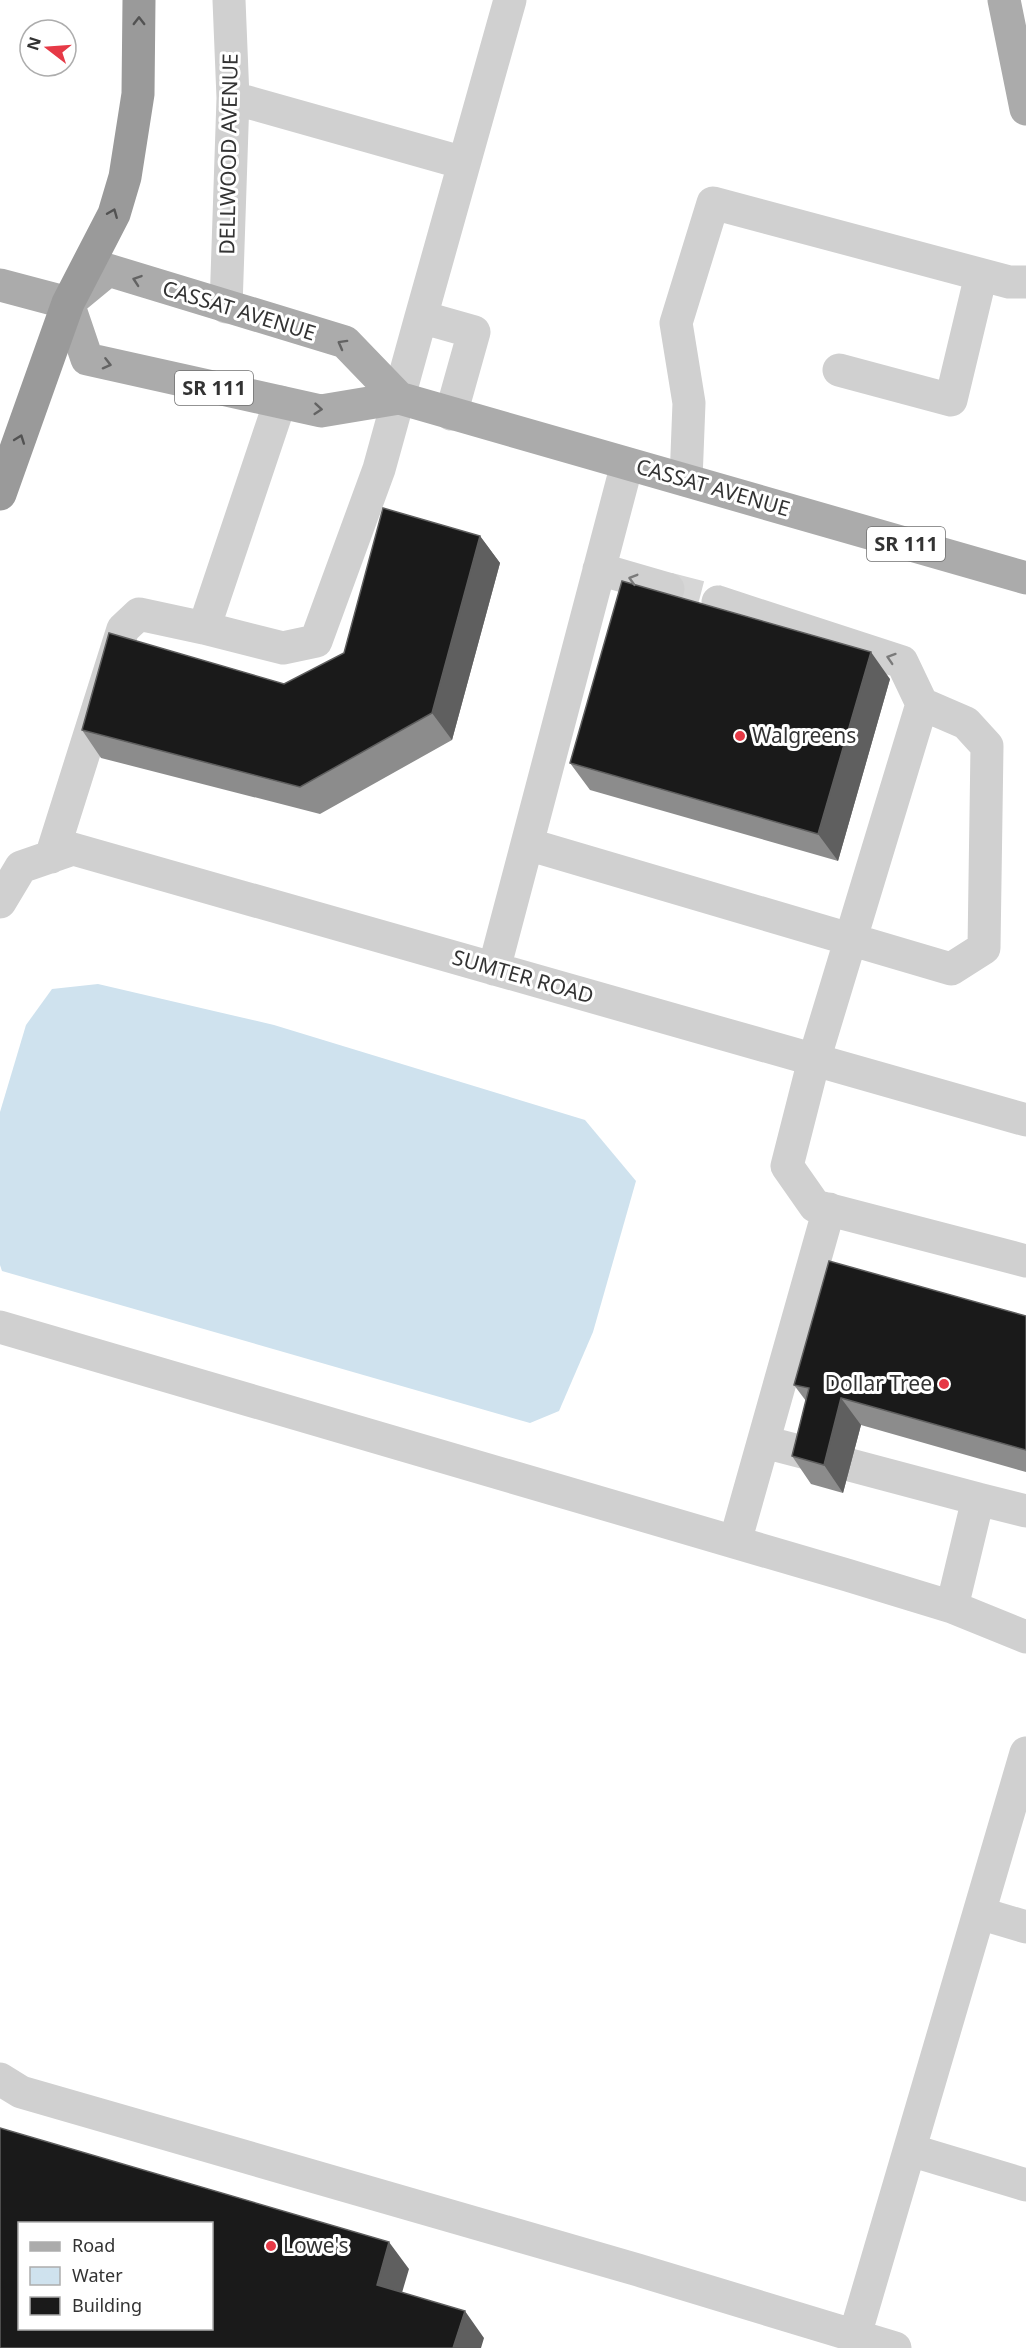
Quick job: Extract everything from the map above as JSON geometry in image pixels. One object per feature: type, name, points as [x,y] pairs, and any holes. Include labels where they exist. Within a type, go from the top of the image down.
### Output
[{"type":"highway","points":[[0,494],[68,303],[114,214],[125,177],[138,94],[139,0]]},
{"type":"main road","points":[[1004,0],[1026,109]]},
{"type":"main road","name":"CASSAT AVENUE","points":[[399,398],[345,342],[108,270],[68,303],[87,359],[321,411],[399,398],[1026,578]]},
{"type":"main road","points":[[0,285],[68,303]]},
{"type":"street","name":"DELLWOOD AVENUE","points":[[226,307],[233,98],[229,0]]},
{"type":"street","points":[[0,902],[36,862],[123,630],[139,614],[283,648],[316,641],[379,469],[510,0]]},
{"type":"street","points":[[233,98],[464,163]]},
{"type":"street","points":[[686,480],[689,403],[676,323],[713,203],[981,275],[1009,282],[1026,282]]},
{"type":"street","points":[[839,370],[951,400],[981,275]]},
{"type":"street","points":[[421,316],[474,332],[451,414]]},
{"type":"street","points":[[204,628],[280,402]]},
{"type":"street","points":[[494,969],[627,464]]},
{"type":"street","points":[[599,569],[668,589]]},
{"type":"street","points":[[527,844],[951,969],[984,948],[987,746],[966,723],[922,704],[902,662],[718,602]]},
{"type":"street","points":[[922,704],[814,1060],[787,1166],[815,1206],[1026,1261]]},
{"type":"street","name":"SUMTER ROAD","points":[[36,862],[73,849],[1026,1120]]},
{"type":"street","points":[[735,1542],[829,1209]]},
{"type":"street","points":[[0,1327],[952,1607],[1026,1637]]},
{"type":"street","points":[[764,1442],[818,1456]]},
{"type":"street","points":[[850,1465],[1026,1510]]},
{"type":"street","points":[[952,1607],[978,1499]]},
{"type":"street","points":[[855,2335],[1026,1753]]},
{"type":"street","points":[[979,1913],[1026,1927]]},
{"type":"street","points":[[0,2079],[21,2092],[895,2348]]},
{"type":"street","points":[[910,2150],[1026,2185]]},
{"type":"water","points":[[98,984],[274,1025],[585,1120],[636,1181],[593,1332],[559,1411],[530,1423],[2,1271],[0,1265],[0,1112],[26,1025],[52,989]]},
{"type":"building","points":[[383,508],[480,536],[432,713],[300,787],[82,730],[109,633],[284,684],[344,653]]},
{"type":"building","points":[[622,581],[871,652],[818,834],[570,763]]},
{"type":"building","points":[[829,1261],[1026,1316],[1026,1450],[841,1398],[824,1465],[792,1456],[809,1388],[794,1385]]},
{"type":"building","name":"Lowe's","points":[[0,2128],[389,2242],[377,2285],[465,2311],[453,2348],[0,2348]]},
{"type":"tunnel","points":[[668,589],[718,602]]},
{"type":"place","name":"Walgreens","points":[[740,736]]},
{"type":"place","name":"Dollar Tree","points":[[944,1384]]},
{"type":"place","name":"Lowe's","points":[[271,2246]]}]
